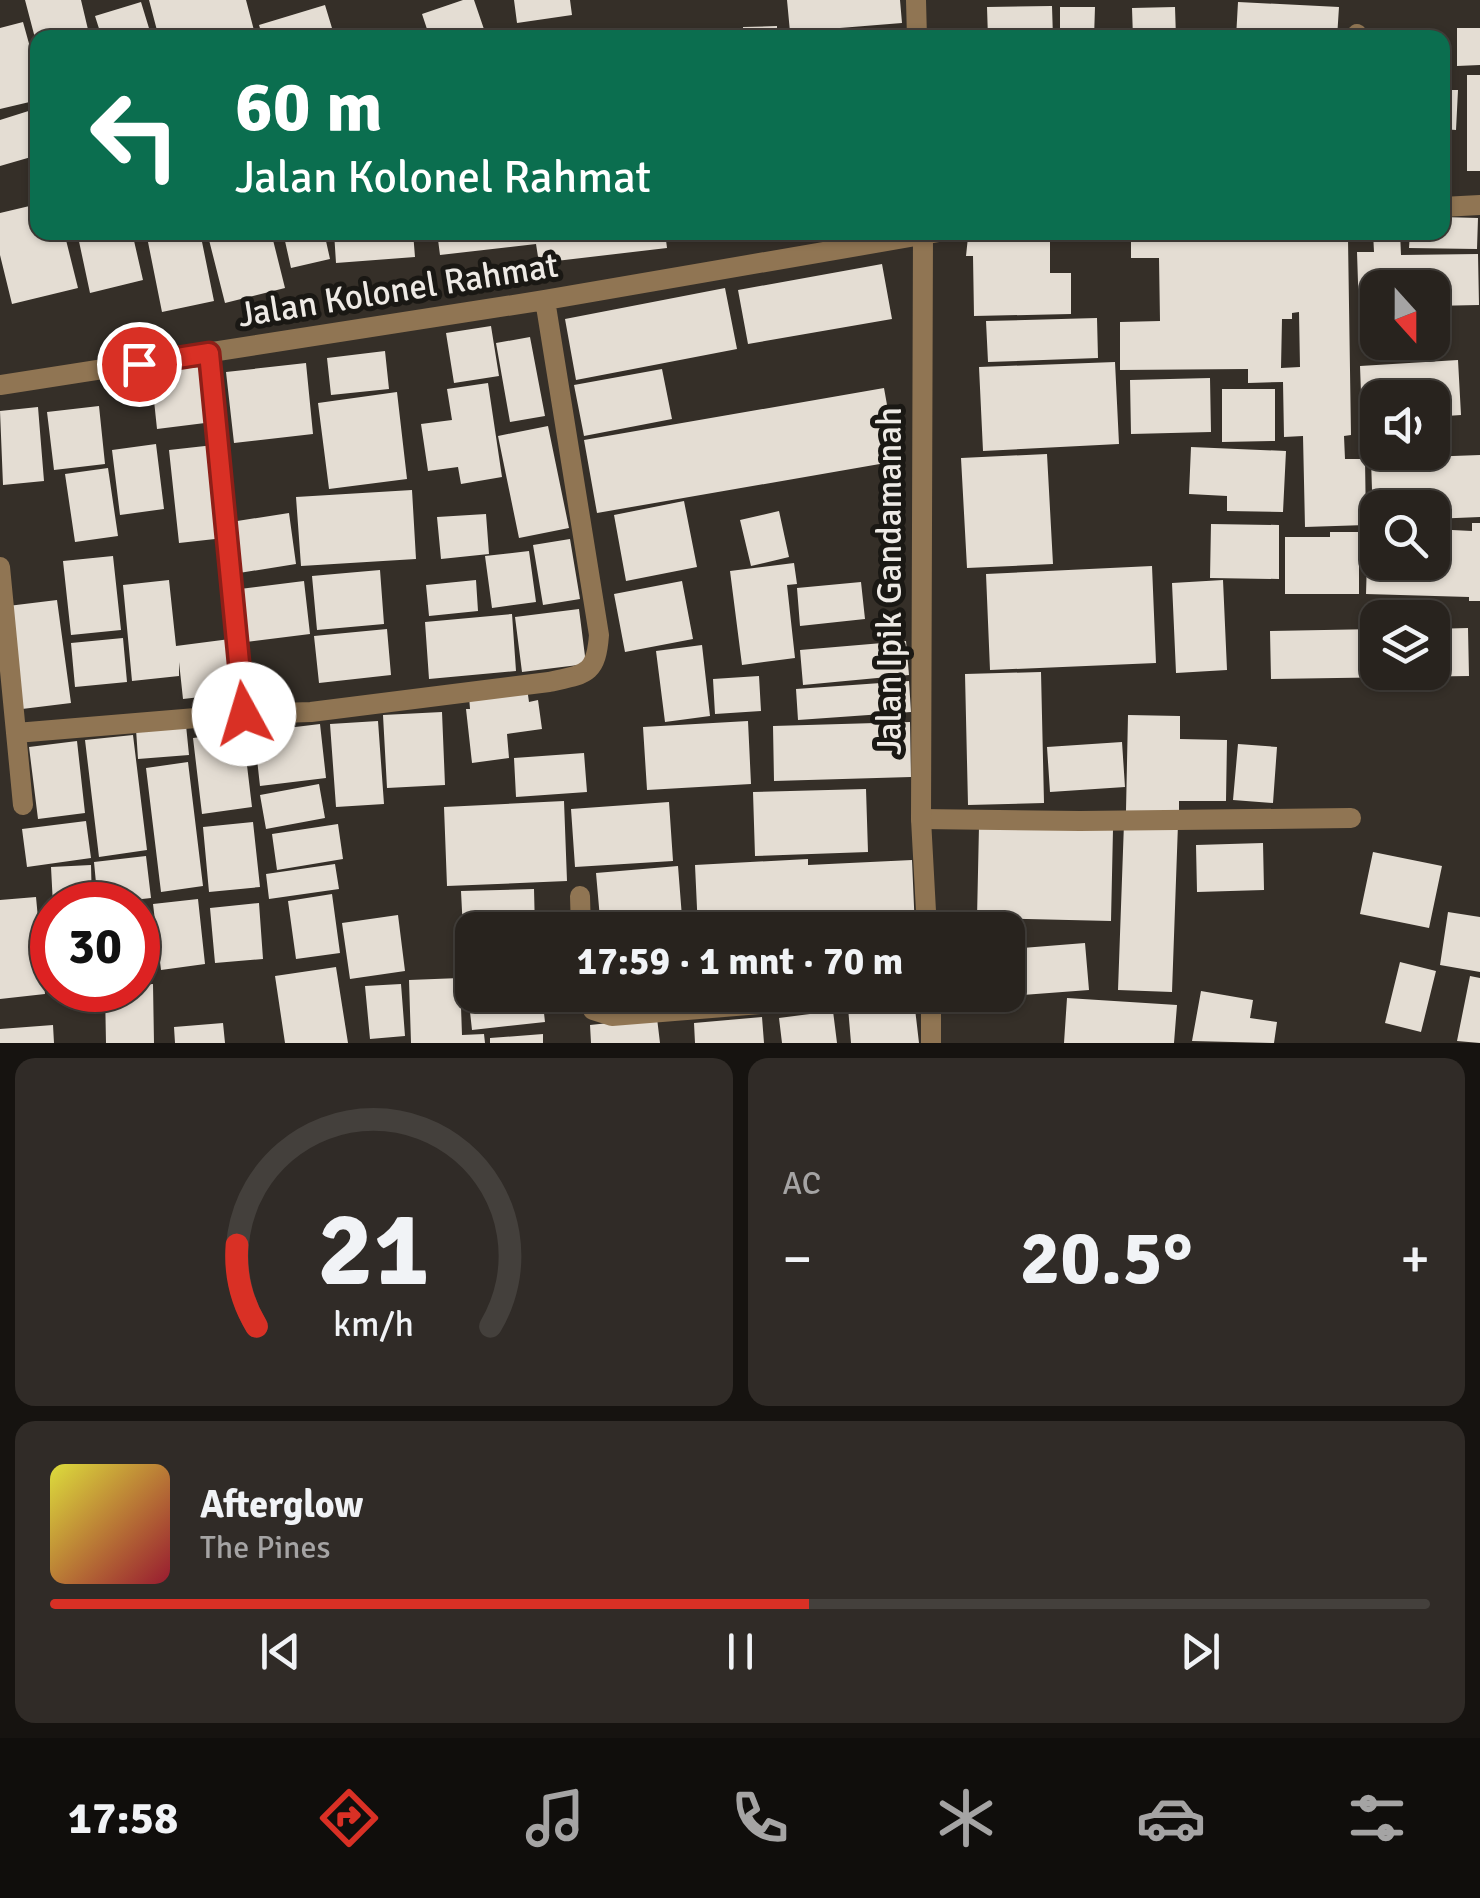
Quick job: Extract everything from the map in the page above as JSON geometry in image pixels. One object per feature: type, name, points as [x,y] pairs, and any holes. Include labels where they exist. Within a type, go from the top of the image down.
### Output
[{"type":"street","points":[[916,0],[918,30]]},
{"type":"street","points":[[1450,207],[1480,206]]},
{"type":"street","name":"Jalan Kolonel Rahmat","points":[[0,386],[546,300],[884,240]]},
{"type":"street","name":"Jalan Ipik Gandamanah","points":[[923,240],[921,818],[926,912]]},
{"type":"street","points":[[16,734],[311,712],[586,674],[597,659],[599,634],[546,300]]},
{"type":"street","points":[[209,353],[244,714]]},
{"type":"street","points":[[0,567],[23,805]]},
{"type":"street","points":[[921,818],[1350,818]]},
{"type":"street","points":[[580,896],[580,912]]},
{"type":"street","points":[[599,1012],[612,1016],[696,1012]]},
{"type":"street","points":[[930,1012],[931,1043]]},
{"type":"building","points":[[25,0],[81,0],[88,30],[33,30]]},
{"type":"building","points":[[149,0],[246,0],[254,30],[157,30]]},
{"type":"building","points":[[474,0],[484,30],[427,30],[422,14]]},
{"type":"building","points":[[514,0],[570,0],[572,15],[517,23]]},
{"type":"building","points":[[787,0],[900,0],[902,23],[790,30]]},
{"type":"building","points":[[141,2],[150,30],[99,30],[95,16]]},
{"type":"building","points":[[1238,2],[1339,7],[1338,30],[1236,30]]},
{"type":"building","points":[[325,5],[333,30],[261,30],[259,25]]},
{"type":"building","points":[[1052,6],[1053,30],[988,30],[987,7]]},
{"type":"building","points":[[1060,7],[1095,7],[1094,30],[1060,30]]},
{"type":"building","points":[[1175,7],[1176,30],[1133,30],[1132,8]]},
{"type":"building","points":[[23,22],[30,47],[30,102],[0,109],[0,28]]},
{"type":"building","points":[[777,26],[777,30],[743,30]]},
{"type":"building","points":[[1457,28],[1480,28],[1480,65],[1457,66]]},
{"type":"building","points":[[1467,75],[1480,75],[1480,171],[1467,171]]},
{"type":"building","points":[[1450,90],[1458,90],[1456,130],[1450,130]]},
{"type":"building","points":[[30,111],[30,157],[0,166],[0,120]]},
{"type":"building","points":[[30,206],[30,240],[66,240],[78,288],[12,304],[0,255],[0,213]]},
{"type":"building","points":[[1450,217],[1478,218],[1477,249],[1409,248],[1410,240],[1450,240]]},
{"type":"building","points":[[79,240],[134,240],[143,280],[90,293]]},
{"type":"building","points":[[148,240],[202,240],[214,301],[162,312]]},
{"type":"building","points":[[209,240],[273,240],[285,288],[225,303]]},
{"type":"building","points":[[285,240],[326,240],[330,259],[291,268]]},
{"type":"building","points":[[335,240],[414,240],[415,257],[336,263]]},
{"type":"building","points":[[438,240],[666,240],[667,248],[539,263],[536,244],[440,255]]},
{"type":"building","points":[[968,240],[1050,240],[1050,273],[1071,273],[1071,314],[974,316],[973,256],[966,256]]},
{"type":"building","points":[[1131,240],[1348,240],[1351,435],[1344,436],[1345,459],[1360,459],[1360,470],[1365,470],[1365,490],[1360,490],[1360,525],[1305,527],[1303,436],[1284,437],[1283,382],[1248,383],[1248,369],[1120,370],[1120,322],[1160,321],[1159,258],[1131,258]],"holes":[[[1299,312],[1300,367],[1281,368],[1282,319],[1292,319],[1292,313]]]},
{"type":"building","points":[[1373,240],[1400,240],[1401,255],[1478,254],[1479,305],[1450,306],[1450,270],[1360,270],[1359,313],[1357,252],[1374,252]]},
{"type":"building","points":[[882,264],[892,319],[748,344],[738,290]]},
{"type":"building","points":[[725,288],[737,349],[576,380],[565,319]]},
{"type":"building","points":[[1097,318],[1098,358],[988,362],[986,321]]},
{"type":"building","points":[[491,326],[499,376],[454,383],[446,333]]},
{"type":"building","points":[[530,337],[545,416],[510,422],[496,343]]},
{"type":"building","points":[[385,351],[389,389],[331,395],[327,358]]},
{"type":"building","points":[[1458,360],[1461,415],[1450,416],[1450,380],[1361,380],[1360,366]]},
{"type":"building","points":[[1115,362],[1119,444],[983,451],[979,367]]},
{"type":"building","points":[[306,363],[313,434],[234,443],[226,372]]},
{"type":"building","points":[[199,367],[205,423],[157,429],[151,372]]},
{"type":"building","points":[[662,369],[672,419],[584,436],[574,385]]},
{"type":"building","points":[[1210,378],[1211,432],[1131,434],[1130,380]]},
{"type":"building","points":[[488,383],[502,477],[461,484],[458,467],[428,471],[421,424],[452,420],[447,389]]},
{"type":"building","points":[[884,388],[897,461],[597,513],[584,440]]},
{"type":"building","points":[[1222,389],[1275,389],[1275,441],[1222,442]]},
{"type":"building","points":[[397,392],[407,479],[329,489],[318,403]]},
{"type":"building","points":[[99,406],[105,464],[54,470],[47,412]]},
{"type":"building","points":[[38,407],[44,481],[3,485],[0,411]]},
{"type":"building","points":[[548,426],[569,528],[519,538],[498,436]]},
{"type":"building","points":[[156,444],[164,509],[120,515],[112,450]]},
{"type":"building","points":[[214,445],[224,538],[179,543],[169,450]]},
{"type":"building","points":[[1191,447],[1286,451],[1283,512],[1227,511],[1227,496],[1189,494]]},
{"type":"building","points":[[1047,454],[1053,564],[967,568],[961,458]]},
{"type":"building","points":[[1480,455],[1480,517],[1450,518],[1450,490],[1372,490],[1371,470],[1450,470],[1450,456]]},
{"type":"building","points":[[108,468],[118,536],[75,542],[65,474]]},
{"type":"building","points":[[412,490],[416,559],[301,566],[296,497]]},
{"type":"building","points":[[684,501],[697,567],[626,581],[614,515]]},
{"type":"building","points":[[779,511],[789,557],[751,566],[740,520]]},
{"type":"building","points":[[289,513],[296,564],[239,573],[231,522]]},
{"type":"building","points":[[486,514],[489,554],[441,559],[437,517]]},
{"type":"building","points":[[1472,523],[1480,523],[1480,601],[1469,601],[1469,597],[1366,594],[1366,580],[1450,580],[1450,530],[1472,531]]},
{"type":"building","points":[[1211,524],[1279,525],[1279,579],[1210,578]]},
{"type":"building","points":[[1330,532],[1359,532],[1359,594],[1285,594],[1285,537],[1330,537]]},
{"type":"building","points":[[570,539],[580,599],[543,605],[533,545]]},
{"type":"building","points":[[529,551],[536,602],[492,608],[485,556]]},
{"type":"building","points":[[113,556],[121,630],[71,635],[63,561]]},
{"type":"building","points":[[794,563],[797,584],[787,585],[795,658],[742,665],[730,571]]},
{"type":"building","points":[[1152,566],[1156,663],[990,670],[986,574]]},
{"type":"building","points":[[380,570],[384,624],[317,630],[312,576]]},
{"type":"building","points":[[169,580],[176,646],[230,639],[235,693],[183,699],[179,662],[179,676],[132,681],[123,585]]},
{"type":"building","points":[[476,580],[478,611],[429,616],[426,585]]},
{"type":"building","points":[[1223,580],[1227,670],[1176,673],[1172,583]]},
{"type":"building","points":[[304,581],[310,634],[246,642],[240,589]]},
{"type":"building","points":[[682,581],[693,639],[625,652],[614,594]]},
{"type":"building","points":[[861,582],[865,619],[800,626],[797,588]]},
{"type":"building","points":[[57,600],[71,703],[22,709],[8,606]]},
{"type":"building","points":[[579,609],[586,664],[522,672],[515,617]]},
{"type":"building","points":[[512,614],[516,671],[429,679],[425,622]]},
{"type":"building","points":[[1450,628],[1468,628],[1469,676],[1450,676]]},
{"type":"building","points":[[387,629],[391,675],[319,683],[314,636]]},
{"type":"building","points":[[1360,629],[1360,678],[1271,679],[1270,631]]},
{"type":"building","points":[[123,638],[127,682],[75,687],[71,643]]},
{"type":"building","points":[[906,641],[909,675],[803,685],[800,650]]},
{"type":"building","points":[[702,645],[710,716],[665,722],[656,651]]},
{"type":"building","points":[[1041,672],[1044,803],[968,805],[965,674]]},
{"type":"building","points":[[759,676],[761,711],[715,714],[713,679]]},
{"type":"building","points":[[909,681],[911,712],[798,720],[796,689]]},
{"type":"building","points":[[527,688],[529,702],[538,700],[542,729],[507,734],[509,758],[472,763],[466,709],[470,709],[469,696]]},
{"type":"building","points":[[442,712],[445,785],[387,788],[383,715]]},
{"type":"building","points":[[1128,715],[1180,716],[1180,739],[1227,740],[1226,801],[1179,801],[1179,811],[1126,811]]},
{"type":"building","points":[[378,721],[384,804],[336,807],[330,724]]},
{"type":"building","points":[[748,721],[751,784],[647,790],[643,727]]},
{"type":"building","points":[[910,722],[911,777],[774,781],[773,726]]},
{"type":"building","points":[[320,724],[326,778],[260,786],[254,732]]},
{"type":"building","points":[[186,725],[189,755],[138,759],[136,729]]},
{"type":"building","points":[[243,732],[252,807],[202,814],[193,738]]},
{"type":"building","points":[[133,735],[147,850],[99,857],[85,740]]},
{"type":"building","points":[[77,741],[85,813],[38,819],[29,747]]},
{"type":"building","points":[[1122,742],[1125,787],[1050,792],[1047,747]]},
{"type":"building","points":[[1238,744],[1277,747],[1273,803],[1233,800]]},
{"type":"building","points":[[584,753],[587,792],[516,797],[514,758]]},
{"type":"building","points":[[188,762],[203,886],[161,892],[146,768]]},
{"type":"building","points":[[319,784],[325,818],[266,829],[260,795]]},
{"type":"building","points":[[866,789],[868,852],[755,856],[753,792]]},
{"type":"building","points":[[564,801],[567,881],[447,886],[444,807]]},
{"type":"building","points":[[669,802],[673,861],[575,867],[571,809]]},
{"type":"building","points":[[86,821],[91,858],[27,867],[22,829]]},
{"type":"building","points":[[253,822],[260,887],[209,892],[203,827]]},
{"type":"building","points":[[1124,823],[1178,824],[1172,992],[1118,990]]},
{"type":"building","points":[[338,824],[343,859],[277,870],[272,834]]},
{"type":"building","points":[[979,826],[1113,829],[1111,921],[1025,919],[1025,912],[977,912]]},
{"type":"building","points":[[1263,843],[1264,890],[1197,892],[1196,845]]},
{"type":"building","points":[[1373,852],[1442,866],[1429,928],[1360,914]]},
{"type":"building","points":[[146,856],[149,882],[96,882],[94,862]]},
{"type":"building","points":[[808,859],[808,865],[912,860],[914,912],[697,912],[695,865]]},
{"type":"building","points":[[335,864],[339,889],[269,899],[266,874]]},
{"type":"building","points":[[91,865],[91,882],[52,882],[51,867]]},
{"type":"building","points":[[678,866],[682,912],[599,912],[596,873]]},
{"type":"building","points":[[534,889],[535,912],[462,912],[461,891]]},
{"type":"building","points":[[332,894],[340,953],[296,959],[288,901]]},
{"type":"building","points":[[30,898],[30,996],[0,999],[0,900]]},
{"type":"building","points":[[198,899],[205,964],[161,970],[160,903]]},
{"type":"building","points":[[259,903],[263,959],[215,963],[210,908]]},
{"type":"building","points":[[1448,912],[1480,917],[1480,972],[1440,965]]},
{"type":"building","points":[[398,915],[405,971],[350,979],[342,923]]},
{"type":"building","points":[[1085,943],[1089,990],[1025,995],[1025,948]]},
{"type":"building","points":[[1400,962],[1436,971],[1421,1032],[1385,1023]]},
{"type":"building","points":[[336,967],[348,1043],[285,1043],[275,976]]},
{"type":"building","points":[[1470,976],[1480,978],[1480,1043],[1457,1041]]},
{"type":"building","points":[[455,978],[455,1012],[461,1012],[462,1035],[484,1034],[485,1043],[411,1043],[409,980]]},
{"type":"building","points":[[401,984],[405,1036],[370,1039],[365,986]]},
{"type":"building","points":[[1201,991],[1253,1000],[1250,1018],[1277,1022],[1274,1043],[1192,1041]]},
{"type":"building","points":[[1067,998],[1177,1005],[1174,1043],[1064,1043]]},
{"type":"building","points":[[105,1012],[153,1012],[154,1043],[106,1043]]},
{"type":"building","points":[[470,1012],[544,1012],[545,1022],[472,1030]]},
{"type":"building","points":[[833,1012],[837,1043],[782,1043],[779,1018]]},
{"type":"building","points":[[848,1012],[915,1012],[919,1043],[851,1043]]},
{"type":"building","points":[[762,1017],[764,1043],[695,1043],[694,1023]]},
{"type":"building","points":[[657,1018],[660,1043],[591,1043],[590,1025]]},
{"type":"building","points":[[223,1023],[225,1043],[175,1043],[174,1027]]},
{"type":"building","points":[[53,1025],[54,1043],[0,1043],[0,1029]]},
{"type":"building","points":[[543,1034],[543,1043],[490,1043],[490,1038]]},
{"type":"route","points":[[139,364],[209,353],[244,714]]}]
